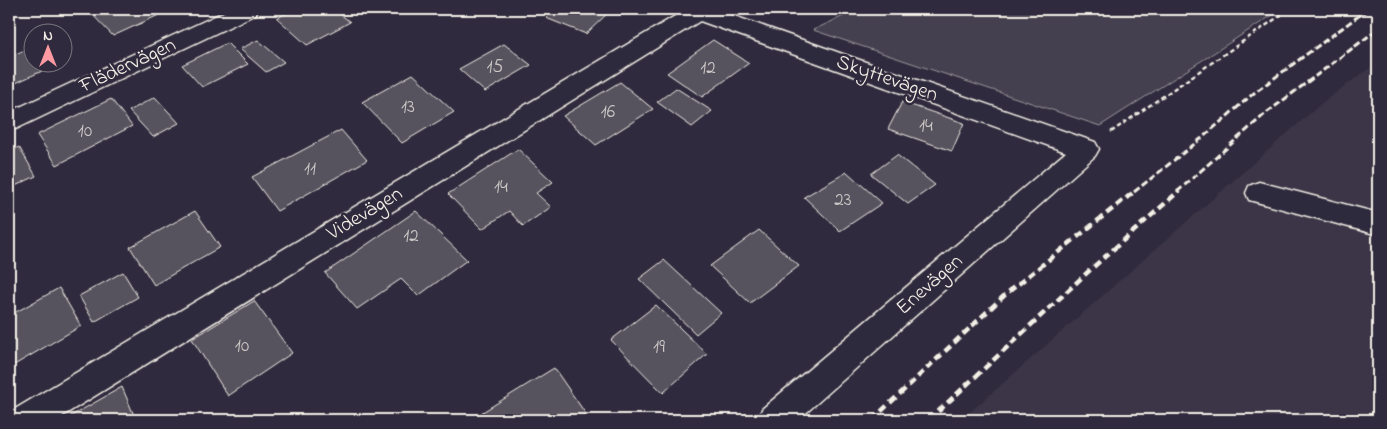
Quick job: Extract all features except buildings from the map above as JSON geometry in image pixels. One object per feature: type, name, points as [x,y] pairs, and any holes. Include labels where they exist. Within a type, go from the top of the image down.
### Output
[{"type":"street","name":"Flädervägen","points":[[9,122],[248,9]]},
{"type":"street","name":"Skyttevägen","points":[[696,10],[1086,149]]},
{"type":"street","name":"Videvägen","points":[[27,420],[696,10]]},
{"type":"street","name":"Enevägen","points":[[774,420],[1086,149]]},
{"type":"street","points":[[1259,193],[1378,224]]},
{"type":"path","points":[[1086,149],[1290,9]]},
{"type":"shaded area","points":[[859,9],[1282,9],[1100,126],[813,30]]},
{"type":"shaded area","points":[[1378,62],[1378,420],[961,420],[1323,102]]},
{"type":"railway","points":[[1134,192],[1202,138],[1254,93],[1368,9]]},
{"type":"railway","points":[[1177,192],[1265,114],[1378,29]]},
{"type":"railway","points":[[872,420],[1007,293],[1135,191]]},
{"type":"railway","points":[[929,420],[1090,270],[1179,191]]}]
